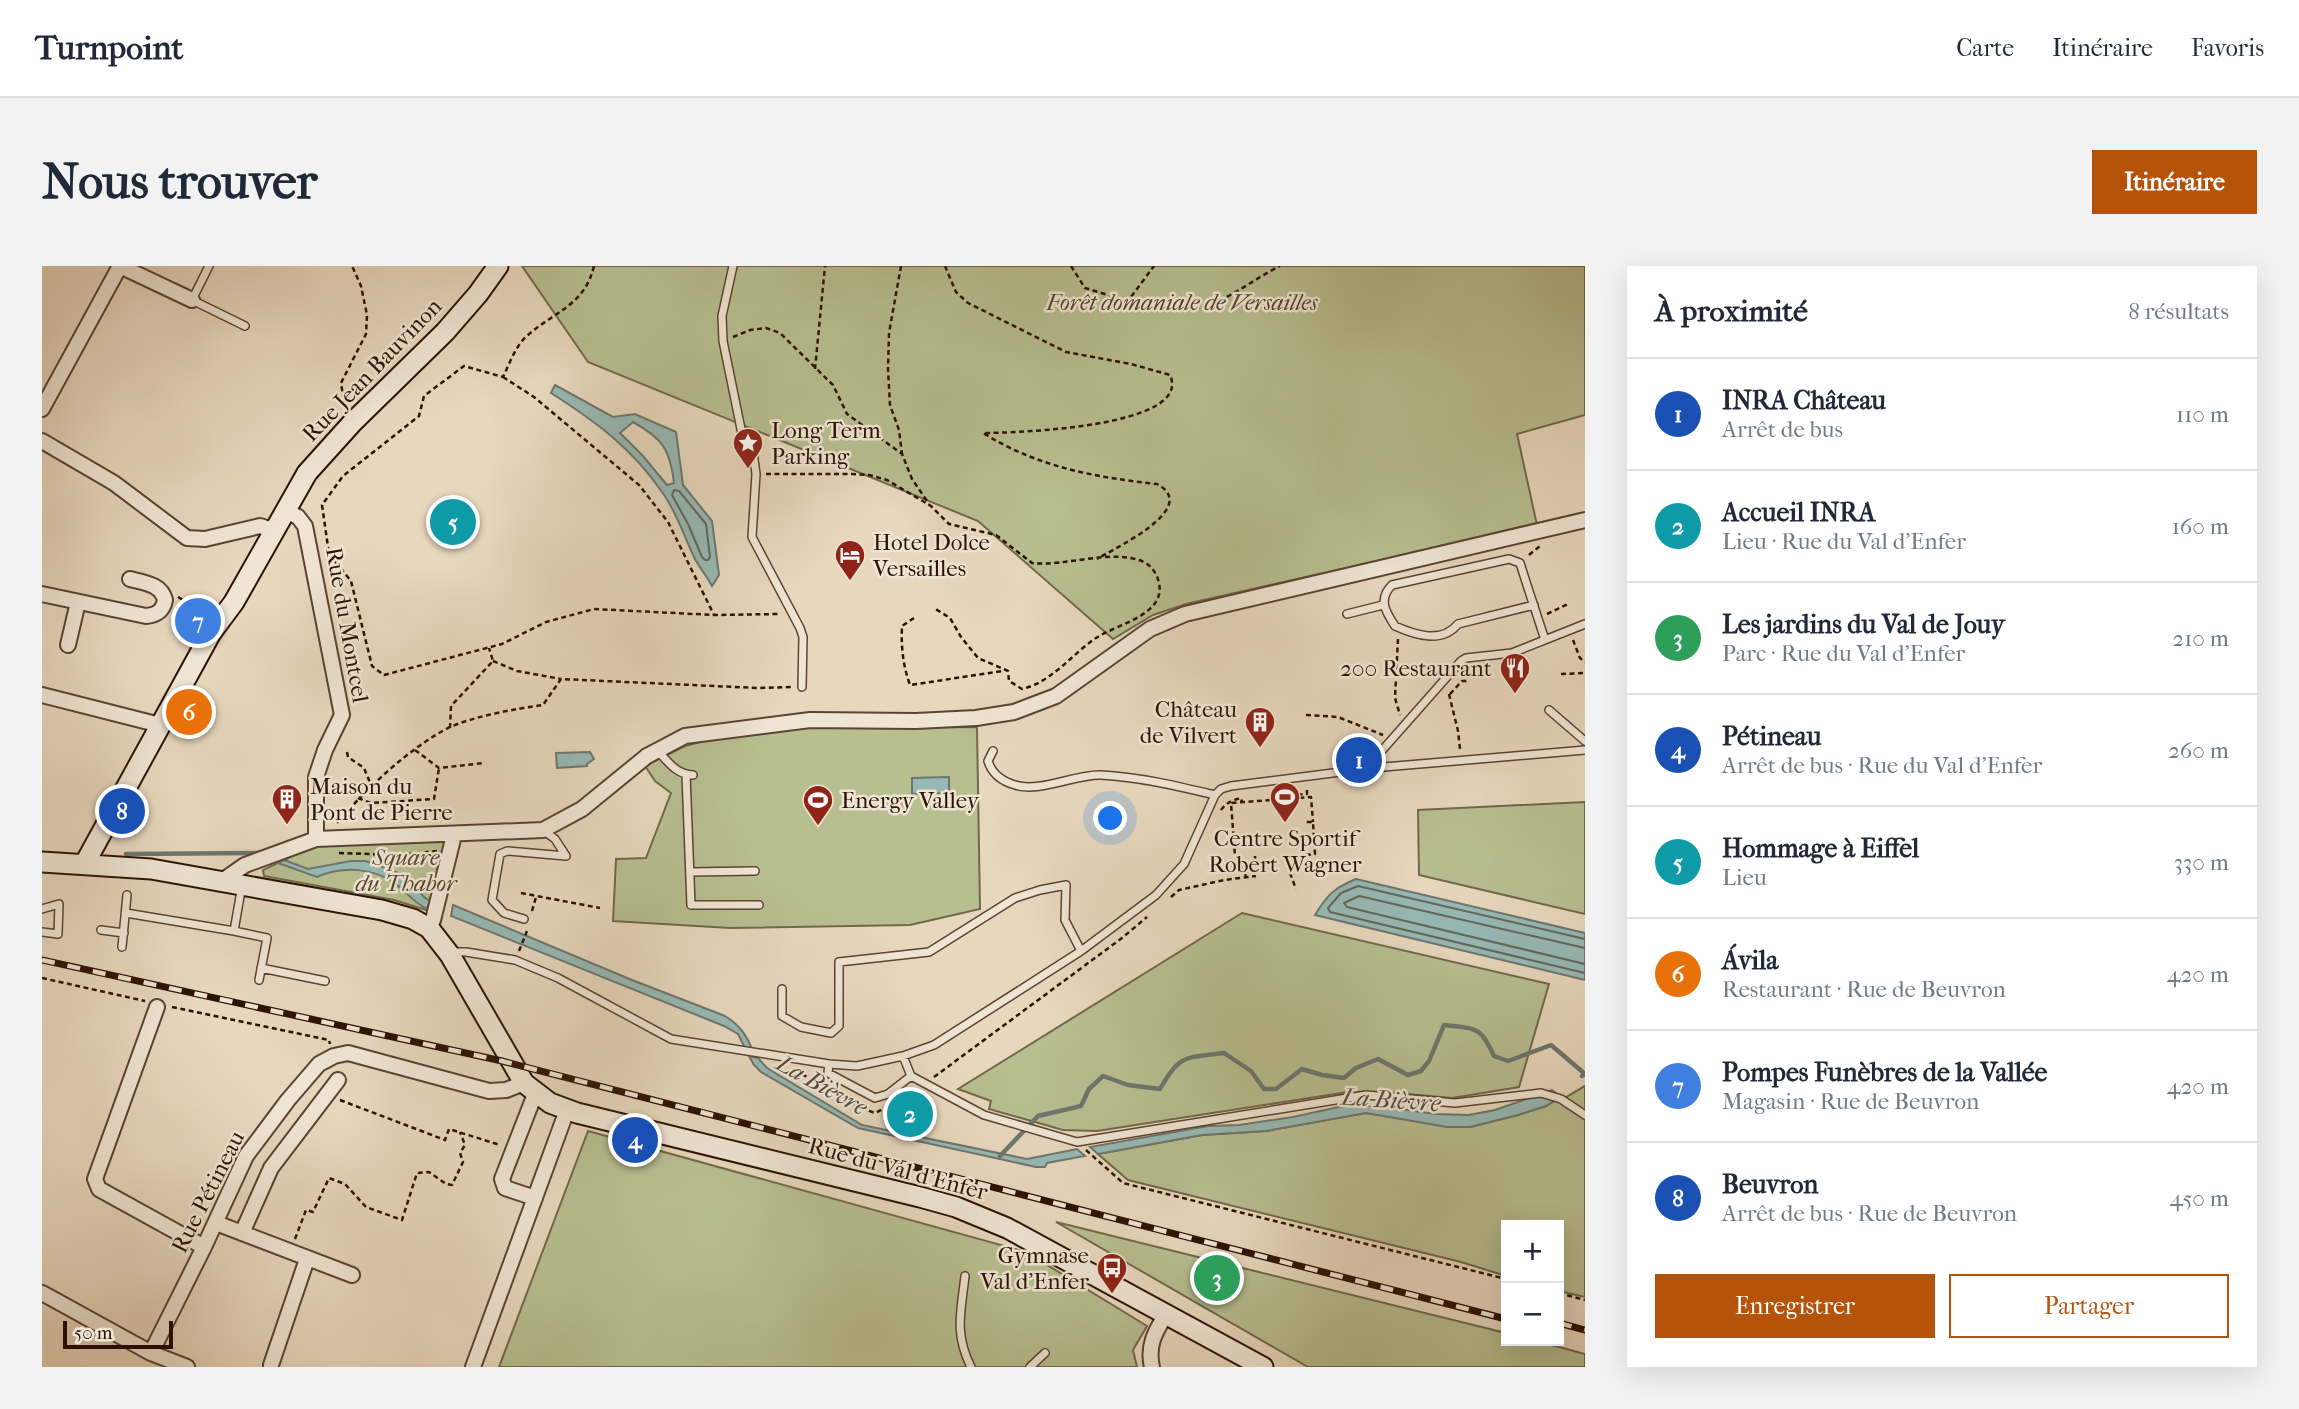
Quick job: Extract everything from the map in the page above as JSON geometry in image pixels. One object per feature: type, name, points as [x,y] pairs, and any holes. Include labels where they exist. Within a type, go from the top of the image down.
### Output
[{"type":"street","points":[[42,409],[120,266],[192,300]]},
{"type":"street","name":"Rue Jean Bauvinon","points":[[85,863],[211,632],[234,602],[307,473],[353,422],[445,332],[498,266]]},
{"type":"street","points":[[42,442],[114,483],[187,538],[205,538],[260,526],[273,530]]},
{"type":"street","name":"Rue du Montcel","points":[[285,510],[298,517],[305,526],[342,715],[316,776],[319,839]]},
{"type":"street","points":[[222,881],[245,865],[319,839],[452,842],[543,830],[582,809],[647,756],[685,736],[823,720],[916,721],[976,718],[1014,712],[1056,696],[1150,629],[1185,614],[1585,520]]},
{"type":"street","points":[[42,594],[146,616],[160,612],[164,606],[164,597],[160,589],[130,579]]},
{"type":"street","points":[[68,645],[78,602]]},
{"type":"street","points":[[42,695],[160,724]]},
{"type":"street","points":[[429,928],[452,842]]},
{"type":"street","points":[[42,862],[151,869],[242,884],[382,910],[413,919],[429,928],[450,955],[530,1088],[502,1179],[505,1188],[535,1198]]},
{"type":"street","points":[[157,1004],[95,1179],[99,1189],[204,1247]]},
{"type":"street","name":"Rue Pétineau","points":[[151,1353],[246,1156],[319,1064],[334,1056],[348,1053],[489,1091],[530,1088]]},
{"type":"street","points":[[242,1233],[271,1168],[338,1080]]},
{"type":"street","name":"Rue du Val d'Enfer","points":[[530,1088],[567,1110],[956,1207],[1007,1228],[1263,1367]]},
{"type":"street","points":[[473,1367],[567,1110]]},
{"type":"street","points":[[216,1223],[352,1275]]},
{"type":"street","points":[[271,1365],[307,1259]]},
{"type":"street","points":[[42,1293],[151,1353],[187,1367]]},
{"type":"street","points":[[1152,1367],[1149,1355],[1151,1343],[1166,1314]]},
{"type":"lane","points":[[209,266],[192,300],[245,326]]},
{"type":"lane","points":[[733,266],[722,316],[723,341],[742,434],[752,444],[756,474],[752,537],[803,637],[802,687]]},
{"type":"lane","points":[[1534,605],[1458,624],[1452,632],[1429,638],[1395,626],[1383,605],[1385,592],[1392,585],[1509,559],[1520,564],[1534,605],[1545,640]]},
{"type":"lane","points":[[1347,614],[1383,605]]},
{"type":"lane","points":[[1372,768],[1378,755],[1465,658],[1513,653],[1585,624]]},
{"type":"lane","points":[[1549,710],[1585,741]]},
{"type":"lane","points":[[450,955],[467,952],[515,960],[558,978],[671,1039],[829,1064],[858,1066],[903,1056],[934,1045],[1081,951],[1156,895],[1184,864],[1214,794],[1221,789],[1372,768],[1585,750]]},
{"type":"lane","points":[[658,751],[675,769],[689,775],[691,905],[759,905]]},
{"type":"lane","points":[[993,751],[988,761],[991,769],[996,776],[1016,786],[1040,785],[1098,775],[1158,782],[1214,794]]},
{"type":"lane","points":[[524,919],[505,913],[492,900],[500,855],[507,851],[566,856],[555,839],[543,830]]},
{"type":"lane","points":[[690,872],[755,871]]},
{"type":"lane","points":[[234,932],[242,884]]},
{"type":"lane","points":[[782,989],[782,1016],[801,1027],[831,1033],[839,1026],[839,962],[929,952],[1016,898],[1066,885],[1065,920],[1081,951]]},
{"type":"lane","points":[[122,947],[127,895]]},
{"type":"lane","points":[[42,909],[59,904],[58,934],[42,932]]},
{"type":"lane","points":[[126,913],[267,938],[259,980]]},
{"type":"lane","points":[[101,930],[124,933]]},
{"type":"lane","points":[[261,968],[325,981]]},
{"type":"lane","points":[[903,1056],[911,1076],[984,1115],[1077,1142],[1366,1095],[1455,1103],[1541,1093],[1561,1099],[1585,1115]]},
{"type":"lane","points":[[829,1064],[828,1073],[875,1098],[888,1094],[911,1076]]},
{"type":"lane","points":[[965,1276],[959,1330],[964,1353],[971,1367]]},
{"type":"lane","points":[[1030,1367],[1045,1353]]},
{"type":"path","points":[[347,416],[341,383],[366,334],[367,315],[361,286],[352,266]]},
{"type":"path","points":[[503,377],[515,351],[527,336],[571,306],[592,276],[594,266]]},
{"type":"path","points":[[815,369],[825,266]]},
{"type":"path","points":[[901,266],[889,333],[890,405],[899,430],[902,454],[912,479],[931,506],[949,524],[996,535],[1032,563],[1119,558],[1145,563],[1158,578],[1160,588],[1153,607],[1143,615],[1097,637],[1043,681],[1022,688],[1009,681],[1008,671],[978,658],[961,638],[950,618],[934,608]]},
{"type":"path","points":[[945,266],[956,292],[968,303],[1066,352],[1170,374],[1170,392],[1161,401],[1140,413],[1090,425],[983,433],[999,443],[1052,466],[1162,487],[1169,498],[1168,506],[1154,525],[1097,559]]},
{"type":"path","points":[[1071,266],[1085,288],[1128,301],[1174,309],[1202,307],[1224,298],[1280,266]]},
{"type":"path","points":[[1128,301],[1154,266]]},
{"type":"path","points":[[723,341],[750,330],[766,328],[780,333],[832,385],[847,414],[902,454]]},
{"type":"path","points":[[715,615],[668,522],[639,485],[534,397],[503,377],[464,366],[424,396],[419,416],[343,476],[322,505],[329,554],[351,581],[372,666],[384,675],[502,644],[546,622],[594,609],[715,615],[793,614]]},
{"type":"path","points":[[756,474],[869,475],[887,480],[931,506]]},
{"type":"path","points":[[1520,564],[1544,543]]},
{"type":"path","points":[[164,597],[177,597],[221,621]]},
{"type":"path","points":[[1538,618],[1570,603]]},
{"type":"path","points":[[914,618],[902,626],[905,671],[910,685],[1005,670]]},
{"type":"path","points":[[1569,630],[1580,658],[1585,662]]},
{"type":"path","points":[[1397,644],[1395,698],[1404,726]]},
{"type":"path","points":[[489,648],[493,661]]},
{"type":"path","points":[[493,661],[517,671],[561,679],[757,688],[802,687]]},
{"type":"path","points":[[450,728],[451,706],[493,661]]},
{"type":"path","points":[[1561,674],[1585,673]]},
{"type":"path","points":[[452,842],[400,855],[351,855],[333,853],[319,839],[358,798],[415,750],[450,728],[509,709],[543,705],[561,679]]},
{"type":"path","points":[[1449,694],[1457,727]]},
{"type":"path","points":[[1306,715],[1338,717],[1392,739]]},
{"type":"path","points":[[415,750],[439,768],[484,764]]},
{"type":"path","points":[[347,752],[348,757],[364,768],[372,786]]},
{"type":"path","points":[[358,798],[371,803],[434,800],[439,768]]},
{"type":"path","points":[[1292,798],[1292,794],[1307,794],[1306,777]]},
{"type":"path","points":[[1247,876],[1235,856],[1231,803],[1311,797],[1315,854],[1289,857]]},
{"type":"path","points":[[1304,822],[1312,822]]},
{"type":"path","points":[[1290,873],[1296,889]]},
{"type":"path","points":[[521,893],[600,908]]},
{"type":"path","points":[[521,946],[526,933]]},
{"type":"path","points":[[42,978],[329,1041],[331,1047]]},
{"type":"path","points":[[327,1095],[445,1140],[449,1129],[513,1149]]},
{"type":"path","points":[[290,1252],[306,1210],[313,1212],[329,1178],[345,1184],[366,1207],[402,1220],[417,1173],[429,1172],[452,1185],[463,1162],[460,1153],[465,1145],[460,1132]]},
{"type":"path","points":[[1077,1142],[1123,1183],[1501,1278]]},
{"type":"path","points":[[1564,1294],[1585,1300]]},
{"type":"green space","name":"Forêt domaniale de Versailles","points":[[522,266],[1585,266],[1585,415],[1517,434],[1537,525],[1186,604],[1153,615],[1113,639],[978,521],[588,362]]},
{"type":"green space","name":"Energy Valley","points":[[977,727],[980,909],[910,925],[730,928],[613,921],[616,859],[646,858],[671,793],[655,781],[645,766],[685,746],[712,739],[803,728]]},
{"type":"green space","points":[[1585,802],[1585,914],[1419,875],[1418,810]]},
{"type":"green space","name":"Square du Thabor","points":[[454,835],[426,910],[394,900],[264,876],[263,870],[317,844]]},
{"type":"green space","points":[[1242,913],[1549,984],[1519,1087],[1452,1098],[1385,1092],[1348,1092],[1097,1131],[1063,1130],[989,1109],[991,1101],[958,1089]]},
{"type":"green space","points":[[1585,1086],[1585,1297],[1564,1292],[1564,1220],[1501,1220],[1501,1274],[1461,1262],[1128,1180],[1098,1154],[1202,1135],[1266,1131],[1366,1113],[1470,1127],[1546,1106],[1561,1097],[1561,1100]]},
{"type":"green space","points":[[588,1131],[1026,1252],[1147,1326],[1133,1350],[1137,1367],[499,1367]]},
{"type":"green space","points":[[1056,1222],[1501,1332],[1501,1346],[1555,1346],[1585,1354],[1585,1367],[1308,1367]]},
{"type":"water","points":[[555,385],[613,417],[635,414],[676,432],[683,485],[712,521],[719,575],[712,586],[695,559],[672,508],[650,476],[612,436],[551,393]],"holes":[[[633,422],[658,439],[663,446],[670,461],[674,483],[667,485],[620,433]]]},
{"type":"water","points":[[590,752],[594,759],[587,766],[557,768],[556,753]]},
{"type":"water","points":[[949,777],[949,793],[912,794],[912,778]]},
{"type":"water","points":[[284,860],[308,869],[365,861],[406,876],[430,901],[427,909],[388,879],[368,872],[347,870],[317,877],[278,863]]},
{"type":"water","points":[[1356,879],[1585,933],[1585,980],[1315,915],[1332,893]]},
{"type":"water","points":[[453,905],[725,1016],[742,1030],[752,1049],[745,1048],[738,1034],[724,1026],[451,916]]},
{"type":"water","points":[[749,1056],[758,1058],[767,1068],[862,1125],[1027,1159],[1077,1149],[1085,1156],[1036,1167],[858,1128],[761,1072]]},
{"type":"water","points":[[1552,1090],[1561,1097],[1546,1106],[1470,1127],[1447,1127],[1366,1113],[1266,1131],[1202,1135],[1098,1154],[1090,1147],[1208,1126],[1239,1125],[1293,1117],[1343,1106],[1379,1106],[1436,1114],[1469,1115],[1495,1110]]},
{"type":"waterway","name":"La Bièvre","points":[[126,854],[259,853]]},
{"type":"waterway","points":[[1000,1156],[1038,1116],[1081,1106],[1089,1089],[1103,1076],[1128,1085],[1160,1089],[1173,1069],[1192,1057],[1224,1053],[1251,1071],[1264,1089],[1276,1089],[1302,1069],[1344,1078],[1356,1068],[1378,1059],[1408,1075],[1421,1071],[1429,1061],[1444,1025],[1476,1030],[1485,1039],[1494,1056],[1508,1061],[1551,1045],[1585,1074],[1582,1076]]},
{"type":"railway","points":[[42,960],[502,1061],[1501,1318]]},
{"type":"railway","points":[[1564,1324],[1585,1330]]},
{"type":"place","name":"Long Term Parking","points":[[748,470]]},
{"type":"place","name":"Hommage à Eiffel","points":[[453,522]]},
{"type":"place","name":"Hotel Dolce Versailles","points":[[850,582]]},
{"type":"place","name":"Pompes Funèbres de la Vallée","points":[[198,621]]},
{"type":"place","name":"200 Restaurant","points":[[1515,695]]},
{"type":"place","name":"Ávila","points":[[189,712]]},
{"type":"place","name":"Château de Vilvert","points":[[1260,749]]},
{"type":"place","name":"INRA Château","points":[[1359,760]]},
{"type":"place","name":"Beuvron","points":[[122,811]]},
{"type":"place","name":"Centre Sportif Robert Wagner","points":[[1285,824]]},
{"type":"place","name":"Maison du Pont de Pierre","points":[[287,826]]},
{"type":"place","name":"Energy Valley","points":[[818,827]]},
{"type":"place","name":"Accueil INRA","points":[[910,1114]]},
{"type":"place","name":"Pétineau","points":[[635,1140]]},
{"type":"place","name":"Les jardins du Val de Jouy","points":[[1217,1278]]},
{"type":"place","name":"Gymnase Val d'Enfer","points":[[1112,1295]]}]
